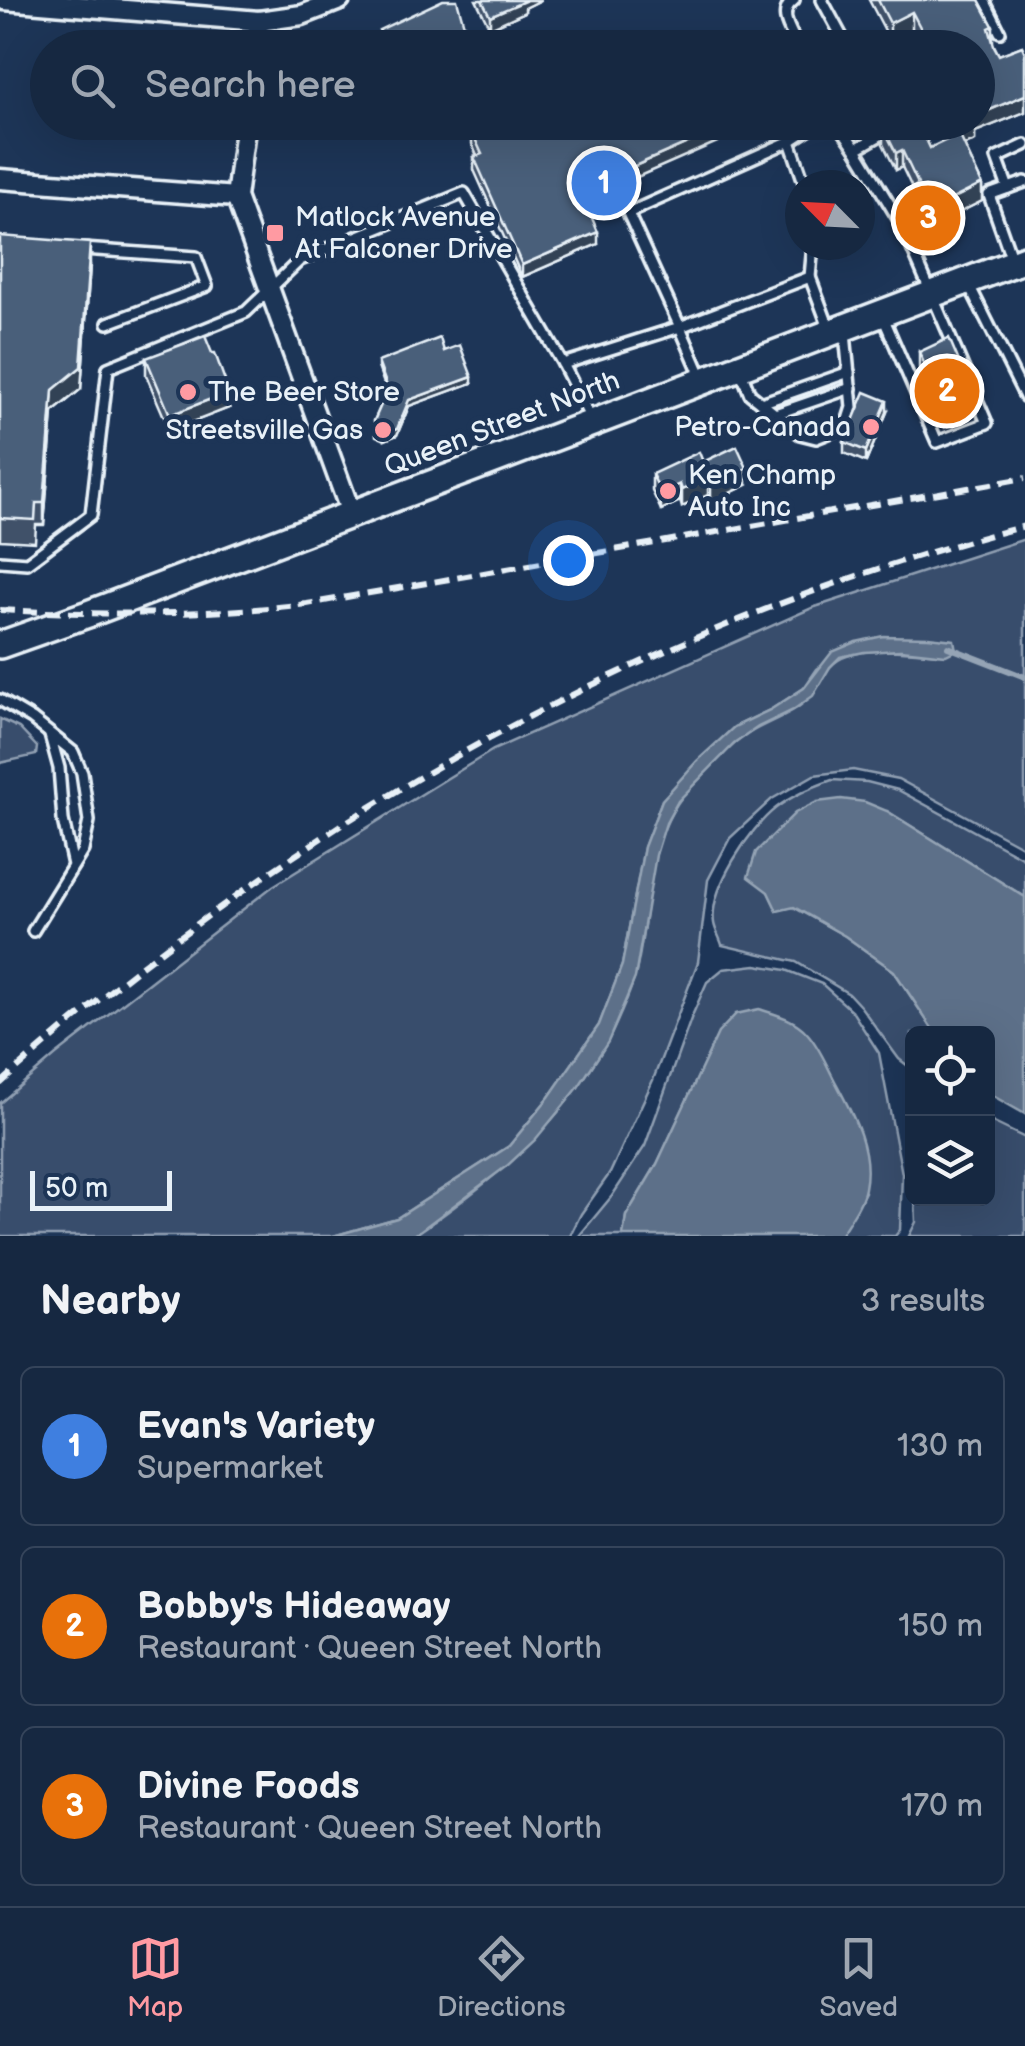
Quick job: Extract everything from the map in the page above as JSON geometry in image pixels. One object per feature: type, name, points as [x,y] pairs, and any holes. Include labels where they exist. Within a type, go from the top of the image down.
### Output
[{"type":"main road","name":"Queen Street North","points":[[0,645],[1019,261]]},
{"type":"street","points":[[4,0],[258,21],[302,15],[340,0]]},
{"type":"street","points":[[257,30],[258,21]]},
{"type":"street","points":[[244,140],[236,198],[351,513]]},
{"type":"street","points":[[0,179],[236,198]]},
{"type":"lane","points":[[790,30],[784,10],[794,0]]},
{"type":"lane","points":[[822,0],[838,30]]},
{"type":"lane","points":[[984,0],[1000,32]]},
{"type":"lane","points":[[850,140],[902,224],[988,424],[937,442],[881,313]]},
{"type":"lane","points":[[856,148],[870,140]]},
{"type":"lane","points":[[703,380],[628,212],[790,141],[800,170]]},
{"type":"lane","points":[[1008,188],[997,158],[1025,145]]},
{"type":"lane","points":[[1019,261],[989,195],[1025,182]]},
{"type":"lane","points":[[0,561],[26,563],[90,515],[108,368],[246,312],[300,260],[464,193],[592,422]]},
{"type":"lane","points":[[78,248],[196,256],[207,286],[108,324]]},
{"type":"lane","points":[[739,367],[750,394],[800,434],[816,438],[846,426],[852,407],[849,372],[838,329],[810,277],[812,260]]},
{"type":"lane","points":[[563,364],[680,327],[810,277]]},
{"type":"lane","points":[[966,281],[1025,397]]},
{"type":"lane","points":[[761,403],[849,372]]},
{"type":"lane","points":[[775,414],[851,388]]},
{"type":"lane","points":[[0,700],[32,719],[73,752],[82,773],[89,822],[83,850],[33,931]]},
{"type":"lane","points":[[49,733],[59,768],[63,820],[74,865]]},
{"type":"shaded area","points":[[1025,539],[1025,848],[898,779],[853,770],[814,775],[772,799],[730,838],[708,880],[698,962],[653,1080],[610,1173],[570,1236],[413,1236],[486,1182],[531,1142],[571,1096],[604,1047],[635,976],[661,838],[673,810],[696,780],[739,740],[804,703],[840,659],[868,651],[946,655],[856,642],[817,669],[804,688],[734,727],[662,800],[644,847],[622,965],[599,1025],[509,1146],[397,1218],[333,1236],[0,1236],[0,1103],[273,886],[493,750],[812,608]]},
{"type":"shaded area","points":[[883,636],[954,640],[956,650],[946,655],[901,650],[840,657],[813,696],[734,744],[678,801],[656,855],[635,978],[608,1042],[577,1089],[535,1140],[413,1236],[333,1236],[397,1218],[509,1146],[599,1025],[622,965],[644,847],[662,800],[734,727],[804,688],[832,652]]},
{"type":"shaded area","points":[[0,719],[19,728],[37,747],[36,755],[0,763]]},
{"type":"shaded area","points":[[832,780],[867,782],[898,790],[1025,859],[1025,897],[887,811],[768,892],[777,910],[793,907],[845,936],[894,971],[930,1026],[905,1026],[905,1064],[849,994],[796,962],[722,945],[714,909],[733,860],[766,817],[803,792]]},
{"type":"shaded area","points":[[817,802],[865,802],[887,811],[1025,897],[1025,1114],[995,1097],[995,1026],[930,1026],[894,971],[845,936],[794,907],[777,911],[768,892],[748,877],[756,852],[795,813]]},
{"type":"shaded area","points":[[756,965],[786,970],[822,984],[852,1011],[879,1053],[902,1174],[900,1230],[895,1236],[840,1236],[865,1192],[718,1034],[657,1164],[626,1216],[623,1236],[579,1236],[645,1146],[707,982],[723,969]]},
{"type":"shaded area","points":[[759,1009],[791,1021],[807,1033],[854,1118],[867,1174],[854,1213],[840,1236],[623,1236],[626,1216],[657,1164],[718,1033],[736,1014]]},
{"type":"shaded area","points":[[995,1123],[1025,1138],[1025,1236],[909,1236],[916,1222],[915,1206],[995,1206]]},
{"type":"building","points":[[443,0],[457,0],[464,25],[454,30],[379,30]]},
{"type":"building","points":[[482,0],[525,0],[525,1],[490,16]]},
{"type":"building","points":[[878,0],[979,0],[993,26],[990,30],[922,30],[912,12],[890,23]]},
{"type":"building","points":[[1022,46],[1025,95],[995,108],[995,48],[999,55]]},
{"type":"building","points":[[476,140],[694,140],[580,190],[598,232],[522,265],[474,157],[482,154]]},
{"type":"building","points":[[890,140],[926,140],[930,148],[947,140],[962,140],[982,184],[926,212],[902,150],[896,153]]},
{"type":"building","points":[[0,236],[90,243],[81,367],[53,390],[44,503],[36,503],[35,520],[0,518]]},
{"type":"building","name":"The Beer Store","points":[[205,336],[229,392],[170,415],[146,358]]},
{"type":"building","points":[[440,338],[444,351],[460,345],[472,377],[409,400],[397,429],[385,434],[376,430],[374,421],[388,389],[378,362]]},
{"type":"building","points":[[949,338],[974,397],[945,410],[919,352]]},
{"type":"building","points":[[865,392],[887,401],[866,451],[844,442]]},
{"type":"building","points":[[737,446],[747,468],[711,485],[708,478],[682,490],[680,484],[661,493],[652,474],[699,452],[703,462]]},
{"type":"waterway","points":[[948,647],[1025,677]]},
{"type":"railway","points":[[0,610],[154,613],[307,604],[1025,478]]},
{"type":"railway","points":[[0,1084],[112,989],[230,900],[352,818],[479,744],[610,676],[745,617],[884,567],[1025,526]]},
{"type":"place","name":"Evan's Variety","points":[[604,183]]},
{"type":"place","name":"Divine Foods","points":[[928,218]]},
{"type":"place","name":"Matlock Avenue At Falconer Drive","points":[[275,233]]},
{"type":"place","name":"Bobby's Hideaway","points":[[947,391]]},
{"type":"place","name":"The Beer Store","points":[[188,392]]},
{"type":"place","name":"Petro-Canada","points":[[871,427]]},
{"type":"place","name":"Streetsville Gas","points":[[383,430]]},
{"type":"place","name":"Ken Champ Auto Inc","points":[[668,491]]}]
